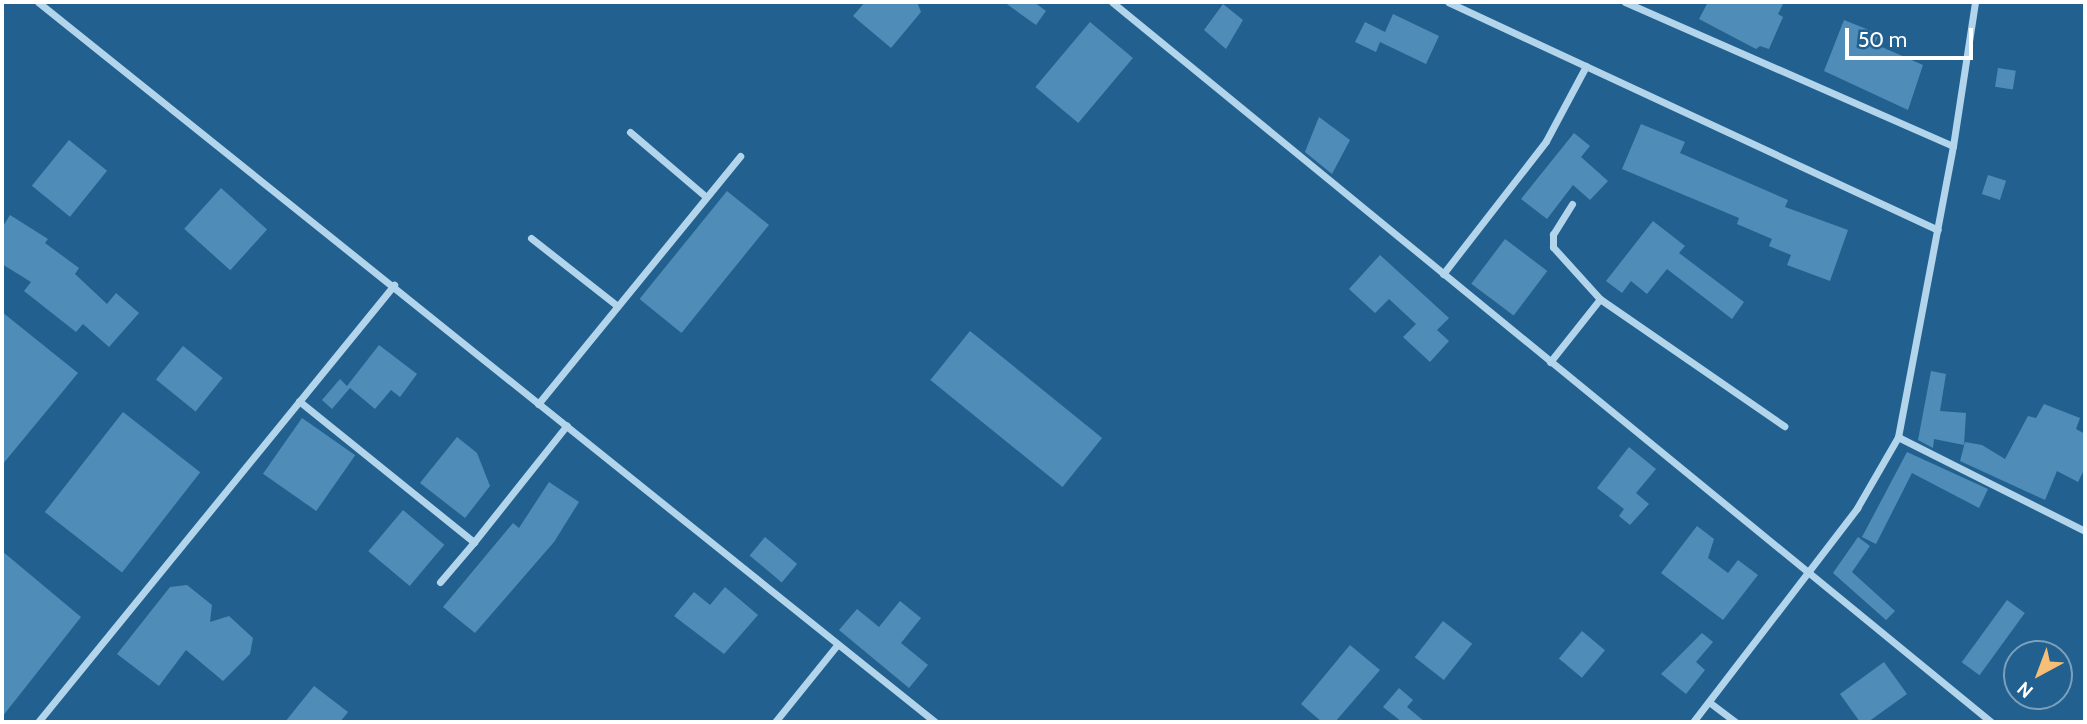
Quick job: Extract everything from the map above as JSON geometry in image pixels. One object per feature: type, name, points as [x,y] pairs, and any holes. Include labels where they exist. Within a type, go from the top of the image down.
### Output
[{"type":"street","points":[[38,2],[394,285],[935,722]]},
{"type":"street","points":[[1112,2],[1991,722]]},
{"type":"street","points":[[1448,2],[1938,230]]},
{"type":"street","points":[[1625,2],[1953,146]]},
{"type":"street","points":[[1693,722],[1857,508],[1898,437],[1953,146],[1975,2]]},
{"type":"street","points":[[1443,274],[1546,141],[1587,66]]},
{"type":"street","points":[[630,132],[706,197]]},
{"type":"street","points":[[538,404],[740,156]]},
{"type":"street","points":[[1572,204],[1553,234],[1552,247],[1600,299],[1784,426]]},
{"type":"street","points":[[531,238],[616,305]]},
{"type":"street","points":[[38,722],[394,285]]},
{"type":"street","points":[[1549,362],[1600,299]]},
{"type":"street","points":[[299,401],[474,542]]},
{"type":"street","points":[[440,582],[567,425]]},
{"type":"street","points":[[1898,437],[2085,531]]},
{"type":"street","points":[[775,722],[838,643]]},
{"type":"street","points":[[1709,702],[1736,722]]},
{"type":"building","points":[[865,2],[917,2],[921,12],[891,48],[853,16]]},
{"type":"building","points":[[1004,2],[1034,2],[1046,11],[1036,25]]},
{"type":"building","points":[[1708,2],[1784,2],[1778,14],[1783,17],[1769,49],[1760,46],[1756,49],[1699,19]]},
{"type":"building","points":[[1223,4],[1243,20],[1226,49],[1204,30]]},
{"type":"building","points":[[1393,14],[1439,36],[1426,64],[1380,42],[1376,52],[1355,42],[1365,22],[1385,32]]},
{"type":"building","points":[[1844,20],[1879,34],[1875,44],[1923,65],[1908,110],[1824,71]]},
{"type":"building","points":[[1090,22],[1133,58],[1078,123],[1035,87]]},
{"type":"building","points":[[1998,68],[2016,71],[2013,90],[1995,87]]},
{"type":"building","points":[[1319,117],[1350,140],[1332,174],[1305,152]]},
{"type":"building","points":[[1641,124],[1685,142],[1680,153],[1788,200],[1785,207],[1848,230],[1830,281],[1787,265],[1791,255],[1769,246],[1772,239],[1737,224],[1739,218],[1622,169]]},
{"type":"building","points":[[1574,133],[1590,146],[1581,157],[1608,181],[1590,200],[1573,185],[1547,219],[1521,199]]},
{"type":"building","points":[[69,140],[107,171],[70,217],[32,186]]},
{"type":"building","points":[[1988,175],[2006,181],[2000,200],[1982,194]]},
{"type":"building","points":[[221,188],[267,229],[230,270],[184,229]]},
{"type":"building","points":[[727,191],[769,225],[681,333],[640,299]]},
{"type":"building","points":[[10,215],[48,239],[45,243],[79,268],[75,274],[107,304],[116,293],[139,313],[109,347],[83,324],[76,332],[24,291],[31,282],[2,264],[2,228]]},
{"type":"building","points":[[1653,221],[1685,246],[1679,253],[1744,302],[1732,319],[1667,269],[1647,294],[1631,281],[1622,293],[1606,281]]},
{"type":"building","points":[[1505,239],[1547,271],[1514,316],[1471,284]]},
{"type":"building","points":[[1380,255],[1449,318],[1437,330],[1449,341],[1430,362],[1403,337],[1416,324],[1389,299],[1375,313],[1349,289]]},
{"type":"building","points":[[2,312],[78,373],[2,465]]},
{"type":"building","points":[[970,331],[1102,438],[1062,487],[930,380]]},
{"type":"building","points":[[379,345],[417,374],[400,397],[391,390],[375,409],[350,388],[332,409],[322,400],[340,379],[347,386]]},
{"type":"building","points":[[183,346],[223,378],[196,412],[156,379]]},
{"type":"building","points":[[1931,371],[1946,374],[1940,411],[1966,413],[1964,445],[1934,439],[1933,448],[1918,440]]},
{"type":"building","points":[[2044,404],[2080,418],[2076,429],[2085,434],[2085,468],[2078,482],[2057,471],[2045,500],[1960,461],[1965,442],[1982,445],[2005,459],[2028,416],[2036,418]]},
{"type":"building","points":[[123,412],[200,472],[122,572],[45,512]]},
{"type":"building","points":[[302,418],[355,455],[316,511],[263,474]]},
{"type":"building","points":[[457,437],[477,453],[490,486],[465,518],[420,483]]},
{"type":"building","points":[[1629,447],[1656,469],[1636,493],[1649,504],[1630,525],[1619,516],[1624,509],[1597,488]]},
{"type":"building","points":[[1907,452],[1988,489],[1979,508],[1912,473],[1876,544],[1862,537]]},
{"type":"building","points":[[549,482],[579,502],[554,542],[475,633],[443,607],[513,523],[519,528]]},
{"type":"building","points":[[403,510],[444,545],[410,586],[368,551]]},
{"type":"building","points":[[1697,526],[1714,539],[1708,558],[1728,573],[1738,560],[1758,575],[1723,620],[1661,573]]},
{"type":"building","points":[[765,537],[797,564],[782,582],[750,555]]},
{"type":"building","points":[[1858,537],[1870,546],[1852,572],[1895,611],[1886,620],[1833,573]]},
{"type":"building","points":[[2,551],[81,617],[2,717]]},
{"type":"building","points":[[187,585],[212,605],[210,622],[229,616],[253,638],[250,654],[223,681],[186,650],[159,686],[117,654],[170,587]]},
{"type":"building","points":[[725,587],[758,615],[724,654],[674,616],[694,592],[710,605]]},
{"type":"building","points":[[2007,600],[2025,613],[1980,675],[1962,662]]},
{"type":"building","points":[[900,601],[921,618],[901,643],[928,665],[909,688],[839,630],[857,609],[879,627]]},
{"type":"building","points":[[1443,621],[1472,644],[1444,680],[1415,657]]},
{"type":"building","points":[[1582,631],[1605,650],[1582,678],[1559,659]]},
{"type":"building","points":[[1702,633],[1713,642],[1696,662],[1705,670],[1686,694],[1661,674]]},
{"type":"building","points":[[1350,645],[1380,670],[1335,722],[1322,722],[1301,704]]},
{"type":"building","points":[[1884,662],[1907,694],[1868,722],[1860,722],[1840,694]]},
{"type":"building","points":[[314,686],[348,712],[340,722],[285,722]]},
{"type":"building","points":[[1399,688],[1413,700],[1407,707],[1425,722],[1402,722],[1383,707]]}]
